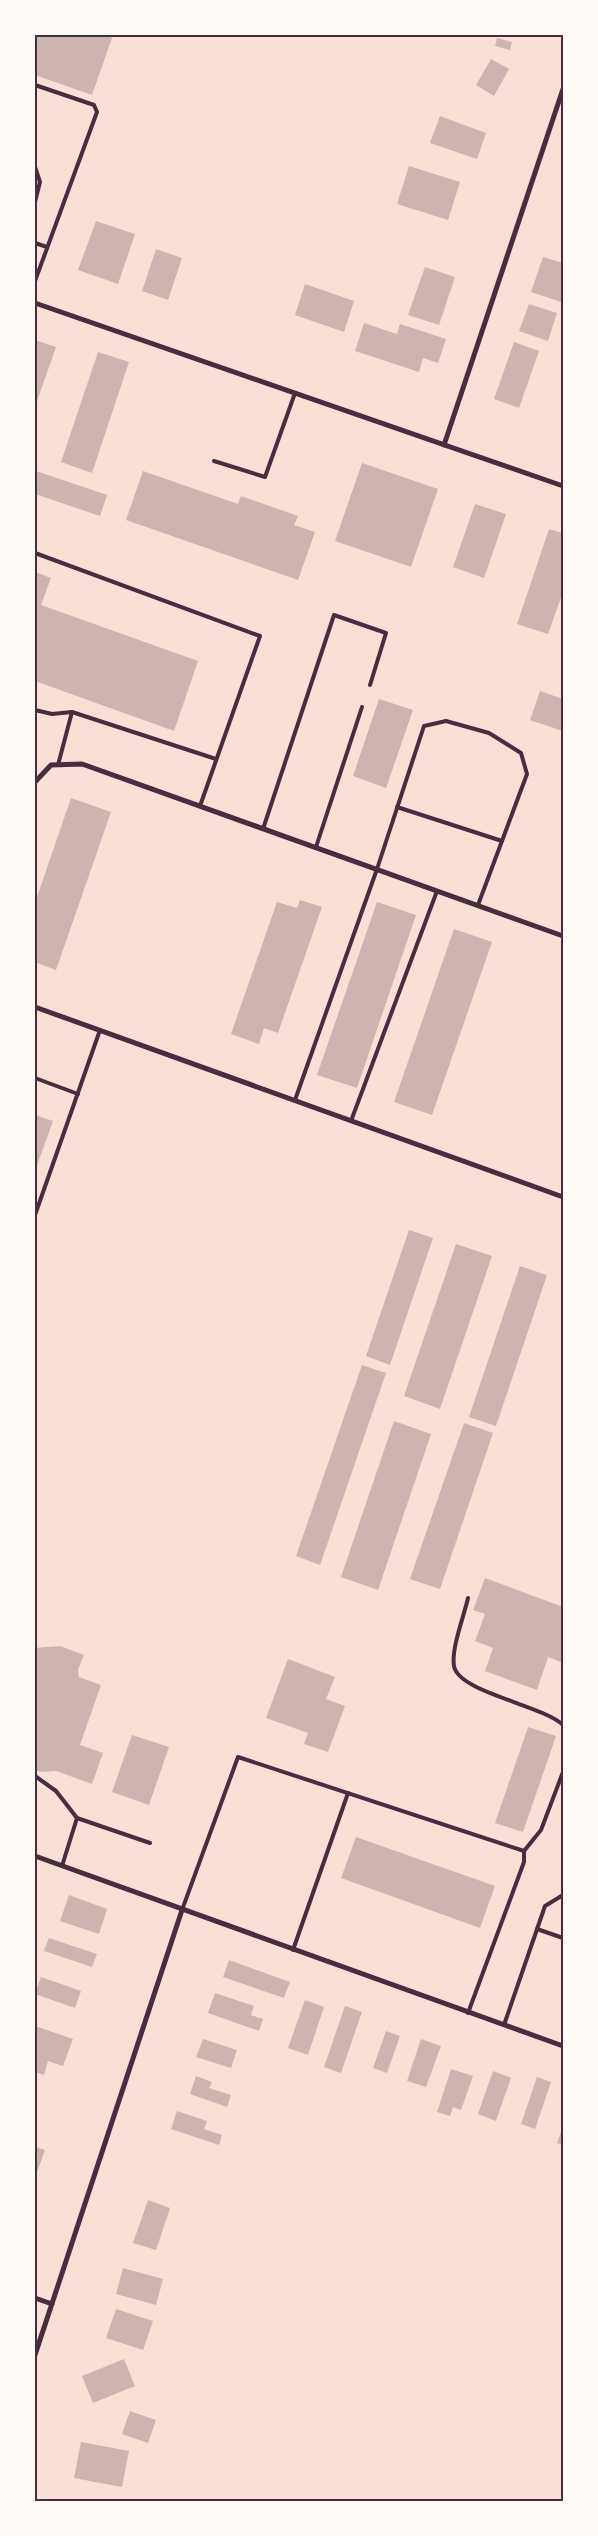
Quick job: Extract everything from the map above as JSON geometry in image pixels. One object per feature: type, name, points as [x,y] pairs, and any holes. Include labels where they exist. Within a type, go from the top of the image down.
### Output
[{"type":"street","points":[[444,445],[563,89]]},
{"type":"street","points":[[35,303],[563,486]]},
{"type":"street","points":[[35,782],[51,765],[82,764],[563,936]]},
{"type":"street","points":[[35,1006],[563,1197]]},
{"type":"street","points":[[35,1856],[563,2046]]},
{"type":"street","points":[[35,2354],[182,1910]]},
{"type":"street","points":[[35,2298],[52,2304]]},
{"type":"lane","points":[[35,86],[94,105],[97,112],[35,281]]},
{"type":"lane","points":[[35,166],[40,182],[35,202]]},
{"type":"lane","points":[[35,243],[47,247]]},
{"type":"lane","points":[[214,461],[265,477],[295,393]]},
{"type":"lane","points":[[35,553],[260,636],[200,806]]},
{"type":"lane","points":[[263,829],[334,615],[386,633],[370,685]]},
{"type":"lane","points":[[316,848],[362,707]]},
{"type":"lane","points":[[35,710],[52,714],[72,712],[216,759]]},
{"type":"lane","points":[[58,765],[72,712]]},
{"type":"lane","points":[[294,1100],[377,869],[424,726],[446,721],[489,733],[521,753],[527,774],[478,905]]},
{"type":"lane","points":[[397,807],[502,841]]},
{"type":"lane","points":[[351,1121],[437,891]]},
{"type":"lane","points":[[35,1215],[100,1030]]},
{"type":"lane","points":[[35,1078],[78,1094]]},
{"type":"lane","points":[[468,1598],[455,1653],[454,1666],[457,1675],[471,1685],[549,1714],[563,1725]]},
{"type":"lane","points":[[182,1910],[238,1757],[524,1851]]},
{"type":"lane","points":[[468,2013],[524,1862],[524,1851],[542,1830],[563,1772]]},
{"type":"lane","points":[[35,1776],[56,1791],[77,1818],[150,1843]]},
{"type":"lane","points":[[293,1950],[348,1793]]},
{"type":"lane","points":[[62,1866],[77,1818]]},
{"type":"lane","points":[[504,2025],[545,1906],[563,1895]]},
{"type":"lane","points":[[537,1929],[563,1938]]},
{"type":"building","points":[[35,35],[113,35],[92,95],[35,75]]},
{"type":"building","points":[[497,38],[512,42],[510,50],[495,46]]},
{"type":"building","points":[[491,59],[509,69],[494,96],[476,85]]},
{"type":"building","points":[[440,116],[486,133],[477,159],[430,143]]},
{"type":"building","points":[[409,166],[460,182],[448,220],[397,204]]},
{"type":"building","points":[[96,221],[135,234],[118,284],[78,270]]},
{"type":"building","points":[[156,249],[182,258],[168,300],[142,291]]},
{"type":"building","points":[[543,257],[563,263],[561,302],[531,292]]},
{"type":"building","points":[[425,267],[455,277],[439,325],[408,315]]},
{"type":"building","points":[[305,284],[354,301],[344,332],[295,315]]},
{"type":"building","points":[[529,304],[557,313],[548,341],[519,331]]},
{"type":"building","points":[[364,323],[397,334],[400,324],[446,339],[438,363],[423,358],[419,372],[355,351]]},
{"type":"building","points":[[35,340],[56,347],[35,407]]},
{"type":"building","points":[[514,342],[539,351],[519,408],[494,399]]},
{"type":"building","points":[[98,352],[129,362],[92,473],[61,462]]},
{"type":"building","points":[[362,463],[438,489],[411,567],[335,541]]},
{"type":"building","points":[[36,471],[107,495],[100,516],[35,494]]},
{"type":"building","points":[[143,471],[238,504],[241,496],[298,516],[294,525],[315,532],[298,580],[126,520]]},
{"type":"building","points":[[475,504],[506,514],[484,578],[453,567]]},
{"type":"building","points":[[549,529],[563,533],[563,592],[548,634],[517,624]]},
{"type":"building","points":[[35,572],[51,578],[41,605],[198,661],[174,731],[35,681]]},
{"type":"building","points":[[540,691],[563,699],[563,731],[530,720]]},
{"type":"building","points":[[379,699],[413,710],[386,788],[353,776]]},
{"type":"building","points":[[71,798],[111,812],[56,970],[35,962],[35,903]]},
{"type":"building","points":[[300,900],[322,907],[278,1033],[264,1028],[259,1044],[231,1034],[277,902],[297,908]]},
{"type":"building","points":[[377,902],[416,915],[357,1088],[317,1075]]},
{"type":"building","points":[[454,929],[492,942],[432,1115],[394,1102]]},
{"type":"building","points":[[35,1115],[53,1121],[35,1171]]},
{"type":"building","points":[[409,1230],[433,1238],[390,1365],[366,1356]]},
{"type":"building","points":[[456,1244],[492,1256],[440,1409],[404,1396]]},
{"type":"building","points":[[520,1266],[547,1275],[496,1426],[469,1417]]},
{"type":"building","points":[[362,1365],[386,1373],[320,1565],[296,1556]]},
{"type":"building","points":[[394,1421],[431,1434],[378,1590],[341,1577]]},
{"type":"building","points":[[464,1423],[493,1433],[440,1589],[410,1579]]},
{"type":"building","points":[[485,1578],[563,1607],[563,1663],[548,1657],[537,1690],[485,1671],[493,1648],[475,1641],[485,1614],[473,1610]]},
{"type":"building","points":[[60,1646],[84,1655],[78,1670],[79,1677],[101,1685],[80,1745],[103,1753],[92,1784],[56,1771],[41,1772],[35,1770],[35,1648]]},
{"type":"building","points":[[288,1659],[335,1677],[326,1699],[345,1706],[328,1752],[304,1744],[308,1733],[266,1718]]},
{"type":"building","points":[[528,1727],[556,1736],[523,1832],[495,1823]]},
{"type":"building","points":[[132,1735],[169,1747],[149,1805],[112,1792]]},
{"type":"building","points":[[356,1837],[495,1886],[480,1928],[341,1878]]},
{"type":"building","points":[[69,1895],[107,1909],[99,1934],[60,1921]]},
{"type":"building","points":[[49,1938],[97,1954],[92,1967],[44,1951]]},
{"type":"building","points":[[229,1960],[290,1982],[284,1998],[223,1977]]},
{"type":"building","points":[[41,1977],[81,1991],[75,2008],[35,1994]]},
{"type":"building","points":[[215,1993],[254,2006],[251,2015],[263,2019],[259,2031],[208,2013]]},
{"type":"building","points":[[305,2000],[324,2007],[308,2055],[288,2048]]},
{"type":"building","points":[[345,2006],[362,2012],[341,2073],[324,2067]]},
{"type":"building","points":[[35,2026],[73,2039],[63,2066],[48,2061],[44,2075],[35,2072]]},
{"type":"building","points":[[386,2031],[400,2036],[387,2073],[373,2068]]},
{"type":"building","points":[[203,2039],[237,2050],[231,2068],[196,2057]]},
{"type":"building","points":[[421,2039],[441,2046],[426,2087],[407,2081]]},
{"type":"building","points":[[451,2069],[473,2076],[461,2110],[453,2107],[450,2116],[437,2112]]},
{"type":"building","points":[[493,2071],[511,2078],[496,2121],[478,2114]]},
{"type":"building","points":[[196,2076],[212,2082],[209,2088],[231,2095],[227,2107],[190,2094]]},
{"type":"building","points":[[537,2077],[551,2082],[535,2129],[521,2124]]},
{"type":"building","points":[[177,2111],[207,2121],[204,2129],[222,2135],[219,2145],[171,2129]]},
{"type":"building","points":[[563,2126],[563,2145],[557,2143]]},
{"type":"building","points":[[35,2147],[45,2150],[35,2178]]},
{"type":"building","points":[[148,2200],[170,2208],[156,2250],[133,2243]]},
{"type":"building","points":[[123,2268],[163,2279],[156,2305],[116,2294]]},
{"type":"building","points":[[116,2309],[153,2321],[143,2350],[106,2338]]},
{"type":"building","points":[[124,2359],[135,2386],[93,2403],[82,2376]]},
{"type":"building","points":[[130,2411],[156,2420],[148,2443],[122,2434]]},
{"type":"building","points":[[81,2442],[129,2451],[122,2487],[74,2478]]}]
